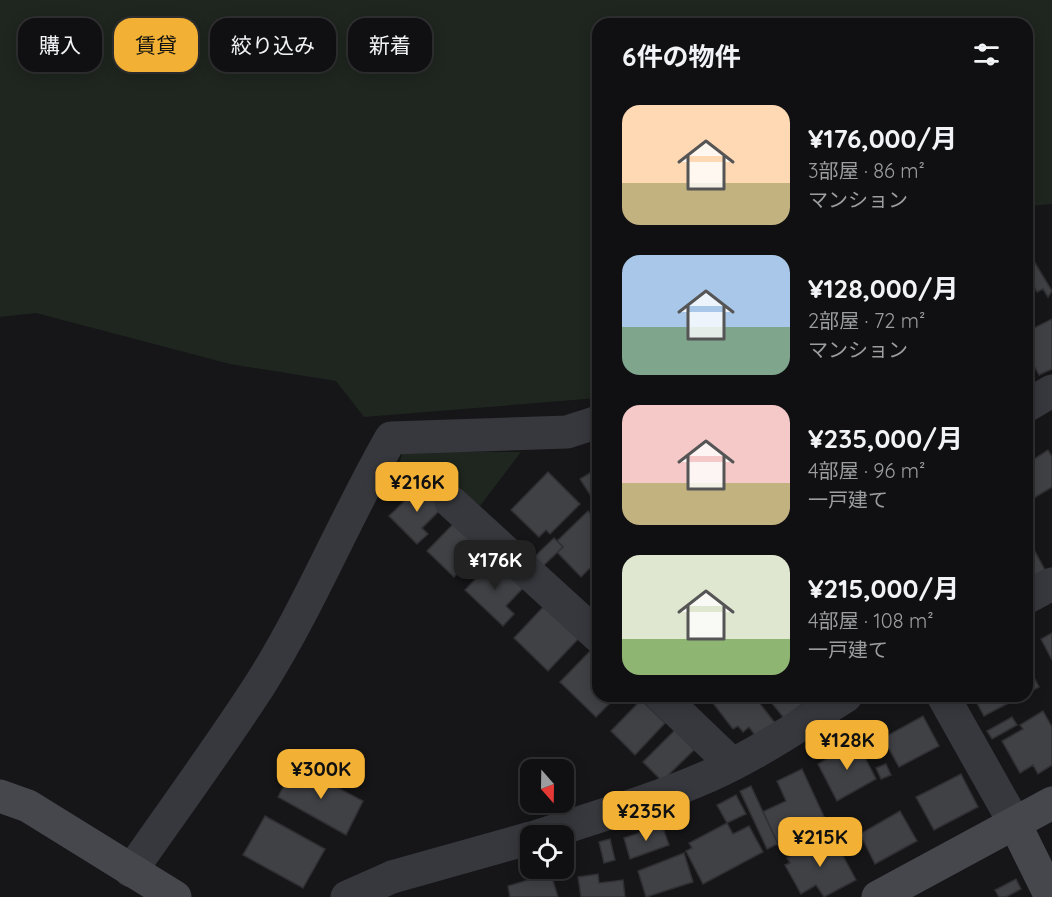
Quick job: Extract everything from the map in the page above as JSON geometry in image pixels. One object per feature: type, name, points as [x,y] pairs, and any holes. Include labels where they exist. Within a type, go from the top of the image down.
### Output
[{"type":"street","points":[[1033,402],[1052,391]]},
{"type":"street","points":[[131,871],[262,682],[326,562],[360,492],[391,438],[567,432],[592,424]]},
{"type":"street","points":[[451,502],[592,628]]},
{"type":"street","points":[[1033,594],[1052,584]]},
{"type":"street","points":[[667,702],[732,764]]},
{"type":"street","points":[[573,825],[645,802],[732,764],[769,745],[837,702]]},
{"type":"street","points":[[946,702],[1015,824],[1051,897]]},
{"type":"street","points":[[0,796],[28,806],[175,897]]},
{"type":"street","points":[[878,897],[1052,804]]},
{"type":"street","points":[[347,897],[392,877],[520,841]]},
{"type":"shaded area","points":[[0,0],[1052,0],[1052,204],[1033,206],[1033,18],[592,18],[592,398],[364,417],[336,381],[230,364],[36,313],[0,317]]},
{"type":"shaded area","points":[[403,452],[521,452],[480,506],[449,482],[431,500],[397,469]]},
{"type":"building","points":[[1033,260],[1052,291],[1048,297],[1043,289],[1037,292],[1033,284]]},
{"type":"building","points":[[1052,319],[1052,369],[1039,375],[1033,364],[1033,328]]},
{"type":"building","points":[[1048,450],[1052,457],[1052,487],[1033,499],[1033,460]]},
{"type":"building","points":[[548,472],[580,504],[550,534],[546,530],[539,537],[511,510]]},
{"type":"building","points":[[592,472],[592,498],[580,479]]},
{"type":"building","points":[[422,484],[444,506],[422,528],[428,534],[417,544],[389,516]]},
{"type":"building","points":[[588,511],[592,516],[592,566],[581,577],[557,552],[563,547],[557,541]]},
{"type":"building","points":[[456,521],[483,547],[454,577],[427,551]]},
{"type":"building","points":[[554,538],[563,547],[542,567],[533,558]]},
{"type":"building","points":[[1033,548],[1045,570],[1033,576]]},
{"type":"building","points":[[494,559],[523,588],[506,606],[514,614],[503,626],[465,590]]},
{"type":"building","points":[[545,605],[579,638],[548,671],[514,638]]},
{"type":"building","points":[[1052,633],[1052,660],[1041,639]]},
{"type":"building","points":[[591,650],[592,702],[611,702],[596,717],[560,682]]},
{"type":"building","points":[[1033,676],[1039,687],[1033,690]]},
{"type":"building","points":[[639,702],[643,702],[665,723],[635,755],[611,731]]},
{"type":"building","points":[[712,702],[759,702],[775,723],[757,738],[749,727],[743,732],[738,726],[733,729]]},
{"type":"building","points":[[771,702],[805,702],[784,718]]},
{"type":"building","points":[[976,702],[1011,702],[984,716]]},
{"type":"building","points":[[1043,711],[1052,727],[1052,765],[1038,774],[1033,765],[1020,773],[1002,741],[1023,729],[1020,725]]},
{"type":"building","points":[[923,716],[939,746],[899,767],[883,738]]},
{"type":"building","points":[[1012,717],[1017,725],[992,739],[987,731]]},
{"type":"building","points":[[675,730],[694,750],[662,781],[643,762]]},
{"type":"building","points":[[857,742],[876,779],[837,801],[818,764]]},
{"type":"building","points":[[886,764],[891,775],[881,779],[876,768]]},
{"type":"building","points":[[295,765],[363,801],[346,835],[278,797]]},
{"type":"building","points":[[802,769],[826,821],[778,844],[762,812],[786,801],[777,781]]},
{"type":"building","points":[[961,774],[978,807],[934,830],[916,797]]},
{"type":"building","points":[[751,786],[778,844],[767,849],[740,791]]},
{"type":"building","points":[[736,795],[746,814],[727,823],[717,805]]},
{"type":"building","points":[[900,811],[917,841],[875,864],[860,834]]},
{"type":"building","points":[[265,816],[325,849],[303,888],[243,855]]},
{"type":"building","points":[[727,823],[733,834],[749,826],[763,852],[703,884],[686,851],[692,848],[689,843]]},
{"type":"building","points":[[662,825],[669,845],[630,859],[624,838]]},
{"type":"building","points":[[833,837],[856,880],[824,897],[816,885],[801,894],[785,865],[790,863],[787,858],[814,843],[816,847]]},
{"type":"building","points":[[610,839],[615,860],[604,863],[599,842]]},
{"type":"building","points":[[684,853],[693,882],[646,897],[638,871]]},
{"type":"building","points":[[598,874],[599,883],[623,880],[625,897],[581,897],[578,877]]},
{"type":"building","points":[[532,879],[552,879],[558,897],[510,897],[508,886]]},
{"type":"building","points":[[1016,879],[1021,889],[1006,897],[999,897],[995,890]]}]
